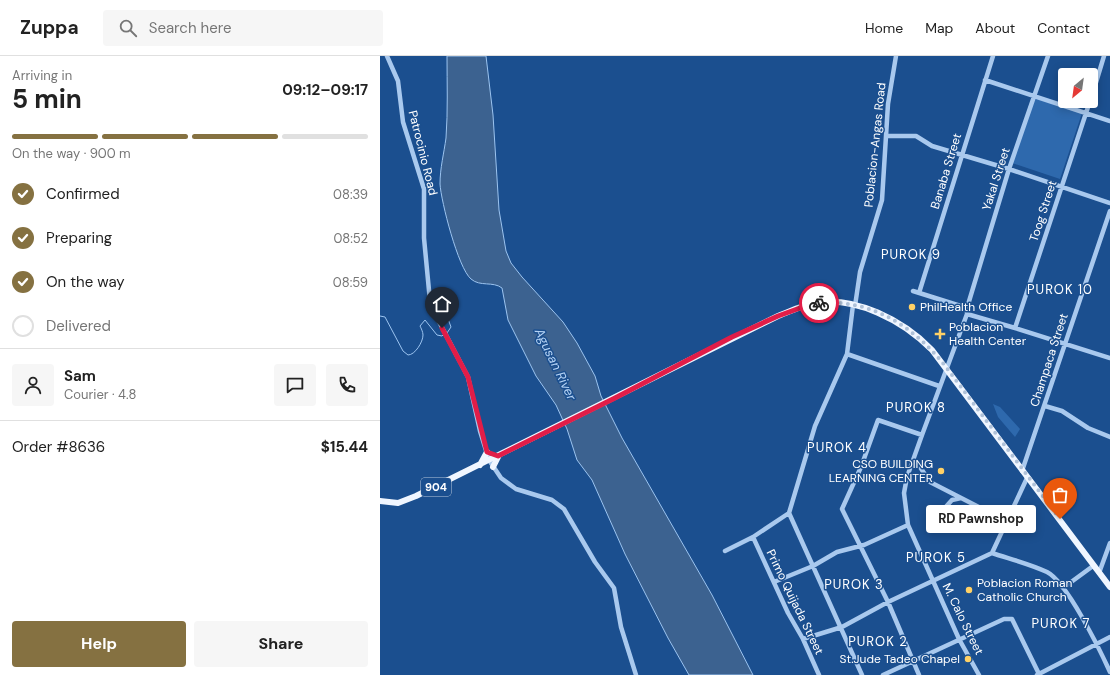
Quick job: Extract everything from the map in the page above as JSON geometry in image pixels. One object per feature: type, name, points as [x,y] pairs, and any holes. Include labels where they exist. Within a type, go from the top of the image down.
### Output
[{"type":"main road","name":"904","points":[[380,501],[394,503],[406,500],[546,433],[732,337],[782,314],[816,303],[854,305],[882,314],[904,326],[926,344],[946,367],[1027,478],[1110,587]]},
{"type":"main road","points":[[487,452],[498,456],[492,467],[480,465],[487,452]]},
{"type":"street","name":"Patrocinio Road","points":[[387,56],[398,81],[404,128],[424,189],[424,238],[430,301],[436,316],[468,377],[489,460],[492,467],[501,478],[516,489],[552,500],[564,509],[595,562],[614,588],[621,627],[636,675]]},
{"type":"street","name":"Poblacion-Angas Road","points":[[789,513],[815,426],[846,354],[860,272],[882,200],[888,104],[896,56]]},
{"type":"street","name":"Banaba Street","points":[[967,308],[916,292],[993,56]]},
{"type":"street","name":"Yakal Street","points":[[967,314],[967,308],[1009,169],[1048,56]]},
{"type":"street","name":"Toog Street","points":[[1098,76],[1104,56]]},
{"type":"street","points":[[985,80],[1110,121]]},
{"type":"street","name":"Toog Street","points":[[1016,328],[1061,186],[1088,108]]},
{"type":"street","points":[[886,136],[916,136],[932,146],[1009,169],[1110,203]]},
{"type":"street","name":"Champaca Street","points":[[1022,470],[1110,211]]},
{"type":"street","points":[[946,367],[967,314],[1110,358]]},
{"type":"street","points":[[846,354],[940,386]]},
{"type":"street","name":"M. Calo Street","points":[[946,367],[922,434],[904,493],[908,525],[959,639],[979,675]]},
{"type":"street","points":[[1045,406],[1062,411],[1088,428],[1110,437]]},
{"type":"street","points":[[919,675],[888,602],[859,547],[842,509],[861,467],[876,422],[878,420],[922,434]]},
{"type":"street","points":[[913,461],[920,467],[930,482],[1006,521]]},
{"type":"street","points":[[803,639],[842,627],[888,602],[992,553],[1027,478]]},
{"type":"street","points":[[950,530],[943,510],[952,500],[957,497],[961,498]]},
{"type":"street","points":[[725,551],[753,537],[789,513],[842,627],[862,675]]},
{"type":"street","points":[[774,582],[813,566],[837,552],[859,547],[908,525]]},
{"type":"street","name":"Primo Quijada Street","points":[[753,537],[788,613],[803,639],[819,675]]},
{"type":"street","points":[[1099,573],[1110,543]]},
{"type":"street","points":[[992,553],[1048,572],[1058,581],[1097,644],[1110,672]]},
{"type":"street","points":[[1063,588],[1093,566]]},
{"type":"street","points":[[883,675],[1004,619],[1012,619],[1038,674],[1110,637]]},
{"type":"shaded area","points":[[1035,98],[1058,105],[1058,108],[1066,108],[1082,113],[1060,179],[1012,163]]},
{"type":"shaded area","points":[[993,404],[1000,407],[1020,429],[1015,437],[998,417]]},
{"type":"water","name":"Agusan River","points":[[447,56],[486,56],[493,115],[499,210],[506,251],[511,263],[563,322],[577,343],[595,376],[601,396],[622,438],[712,595],[753,675],[689,675],[668,638],[625,554],[592,480],[577,460],[567,429],[556,405],[536,376],[508,320],[502,288],[495,285],[478,283],[471,279],[461,262],[451,234],[443,204],[440,184],[447,128]]},
{"type":"waterway","points":[[444,308],[451,327],[447,333]]},
{"type":"waterway","points":[[380,316],[385,317],[403,351],[408,355],[416,351],[423,338],[420,326],[425,320],[437,335],[442,336],[444,334]]},
{"type":"way so far","points":[[819,303],[823,302],[853,305],[876,312],[892,319],[918,336],[946,367],[1027,478],[1060,519]]},
{"type":"place","name":"PhilHealth Office","points":[[912,307]]},
{"type":"place","name":"Poblacion Health Center","points":[[940,334]]},
{"type":"place","name":"CSO BUILDING LEARNING CENTER","points":[[941,471]]},
{"type":"place","name":"RD Pawnshop","points":[[1060,519]]},
{"type":"place","name":"Poblacion Roman Catholic Church","points":[[969,590]]},
{"type":"place","name":"St.Jude Tadeo Chapel","points":[[968,659]]},
{"type":"district","name":"PUROK 9","points":[[911,254]]},
{"type":"district","name":"PUROK 10","points":[[1060,289]]},
{"type":"district","name":"PUROK 8","points":[[916,407]]},
{"type":"district","name":"PUROK 4","points":[[837,447]]},
{"type":"district","name":"PUROK 5","points":[[936,557]]},
{"type":"district","name":"PUROK 3","points":[[854,584]]},
{"type":"district","name":"PUROK 7","points":[[1061,623]]},
{"type":"district","name":"PUROK 2","points":[[878,641]]},
{"type":"route","points":[[442,328],[451,342],[468,377],[480,431],[487,452],[498,456],[667,372],[732,337],[778,316],[811,304],[819,303]]}]
